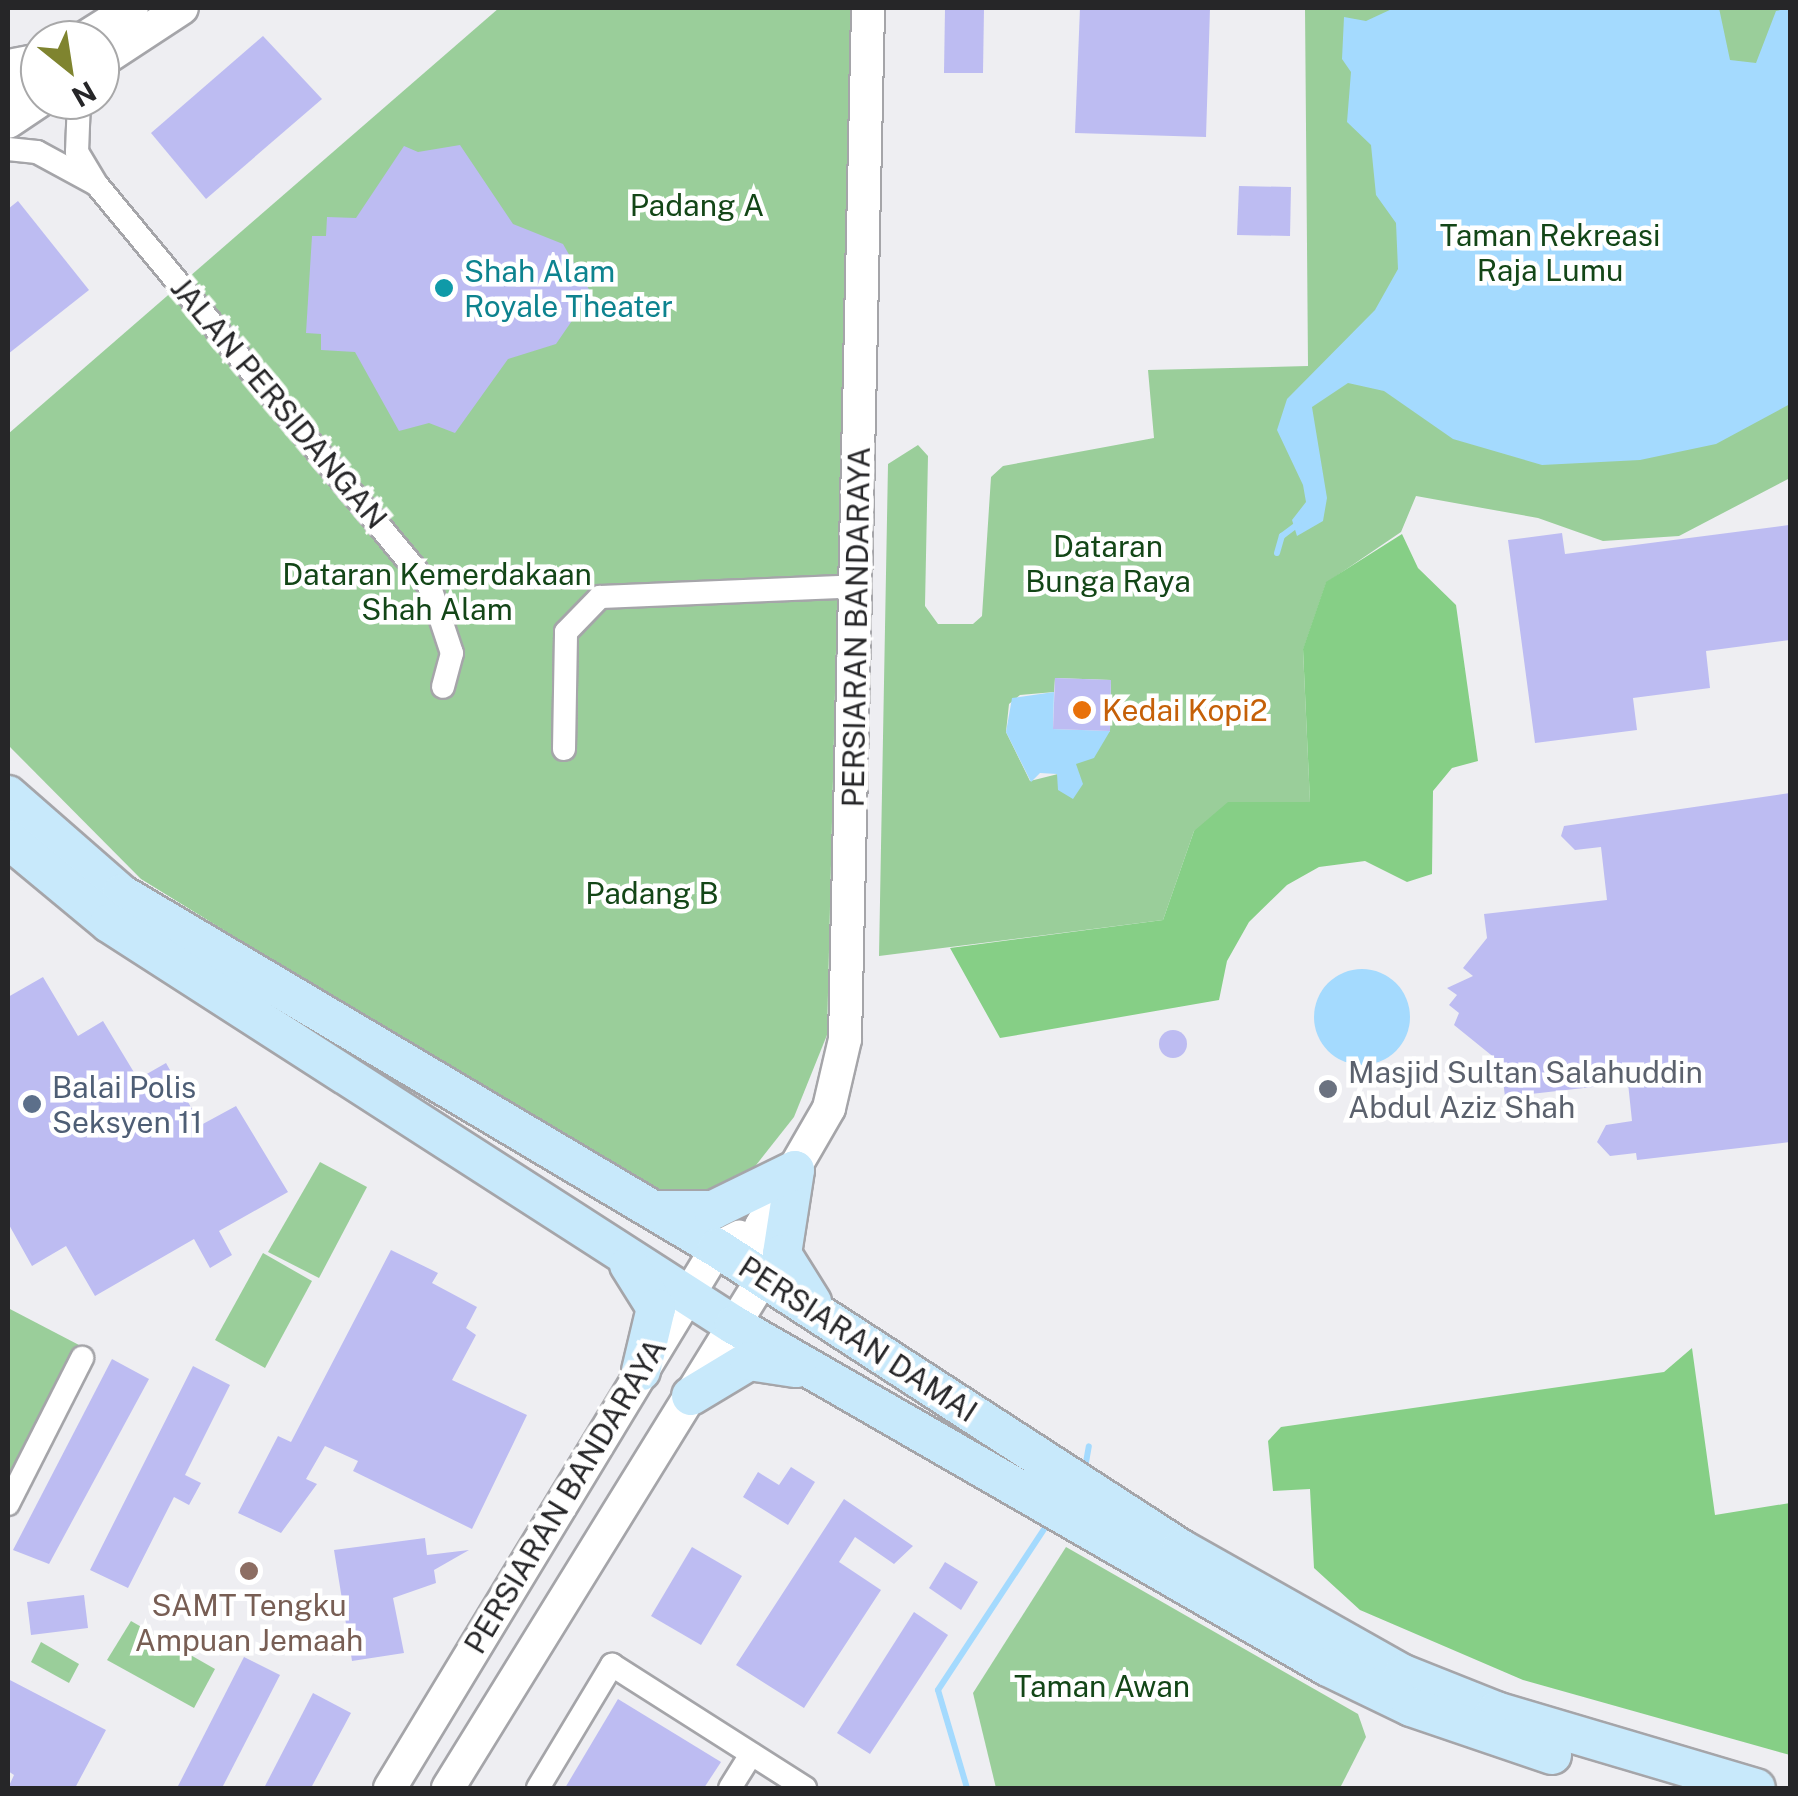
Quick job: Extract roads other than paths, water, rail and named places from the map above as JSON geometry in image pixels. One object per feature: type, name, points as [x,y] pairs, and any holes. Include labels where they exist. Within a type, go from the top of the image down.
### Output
[{"type":"main road","points":[[134,23],[182,8]]},
{"type":"main road","name":"PERSIARAN BANDARAYA","points":[[761,1226],[818,1139],[845,1039],[868,8]]},
{"type":"main road","name":"PERSIARAN DAMAI","points":[[8,795],[121,894],[717,1248],[1181,1549],[1404,1688],[1496,1711],[1756,1788]]},
{"type":"main road","name":"PERSIARAN DAMAI","points":[[8,839],[109,922],[620,1255],[818,1374],[1404,1688],[1663,1788]]},
{"type":"main road","points":[[653,1209],[713,1210],[795,1170]]},
{"type":"main road","points":[[795,1170],[782,1254],[828,1322]]},
{"type":"main road","points":[[717,1248],[761,1226],[762,1278]]},
{"type":"main road","name":"PERSIARAN BANDARAYA","points":[[390,1788],[717,1248]]},
{"type":"main road","points":[[620,1255],[656,1308],[641,1371]]},
{"type":"main road","name":"PERSIARAN BANDARAYA","points":[[448,1788],[762,1278]]},
{"type":"main road","points":[[691,1396],[749,1360],[818,1374]]},
{"type":"street","points":[[120,44],[134,23]]},
{"type":"street","name":"JALAN PERSIDANGAN","points":[[78,120],[77,152],[97,185],[430,587],[452,653],[443,687]]},
{"type":"street","name":"JALAN PERSIDANGAN","points":[[8,149],[47,156],[97,185]]},
{"type":"street","points":[[564,749],[566,632],[600,598],[858,586]]},
{"type":"street","points":[[8,1504],[82,1358]]},
{"type":"street","points":[[538,1788],[612,1665],[805,1788]]},
{"type":"street","points":[[730,1788],[751,1754]]},
{"type":"water","points":[[1394,8],[1719,8],[1730,60],[1756,63],[1776,11],[1790,8],[1790,404],[1716,444],[1640,460],[1542,465],[1453,439],[1384,391],[1348,383],[1312,407],[1327,498],[1323,521],[1297,536],[1292,520],[1306,502],[1303,485],[1277,430],[1287,399],[1375,310],[1398,269],[1396,223],[1376,195],[1371,145],[1347,122],[1351,72],[1342,59],[1344,17],[1366,21]]},
{"type":"water","points":[[1054,692],[1053,729],[1110,731],[1094,758],[1076,764],[1083,784],[1073,799],[1058,790],[1057,774],[1040,773],[1031,782],[1006,732],[1012,698]]},
{"type":"water","points":[[1362,969],[1380,973],[1396,983],[1406,999],[1410,1017],[1406,1035],[1396,1051],[1380,1061],[1362,1065],[1344,1061],[1328,1051],[1318,1035],[1314,1017],[1318,999],[1328,983],[1344,973]]},
{"type":"waterway","points":[[1277,553],[1282,536],[1299,523]]},
{"type":"waterway","points":[[1085,1468],[1089,1446]]},
{"type":"waterway","points":[[967,1788],[938,1690],[1046,1526]]},
{"type":"place","name":"Shah Alam Royale Theater","points":[[444,288]]},
{"type":"place","name":"Kedai Kopi2","points":[[1082,710]]},
{"type":"place","name":"Masjid Sultan Salahuddin Abdul Aziz Shah","points":[[1328,1089]]},
{"type":"place","name":"Balai Polis Seksyen 11","points":[[32,1104]]},
{"type":"place","name":"SAMT Tengku Ampuan Jemaah","points":[[249,1571]]},
{"type":"park label","name":"Padang A","points":[[697,205]]},
{"type":"park label","name":"Taman Rekreasi Raja Lumu","points":[[1550,252]]},
{"type":"park label","name":"Dataran Bunga Raya","points":[[1108,563]]},
{"type":"park label","name":"Dataran Kemerdakaan Shah Alam","points":[[437,591]]},
{"type":"park label","name":"Padang B","points":[[652,893]]},
{"type":"park label","name":"Taman Awan","points":[[1102,1686]]}]
